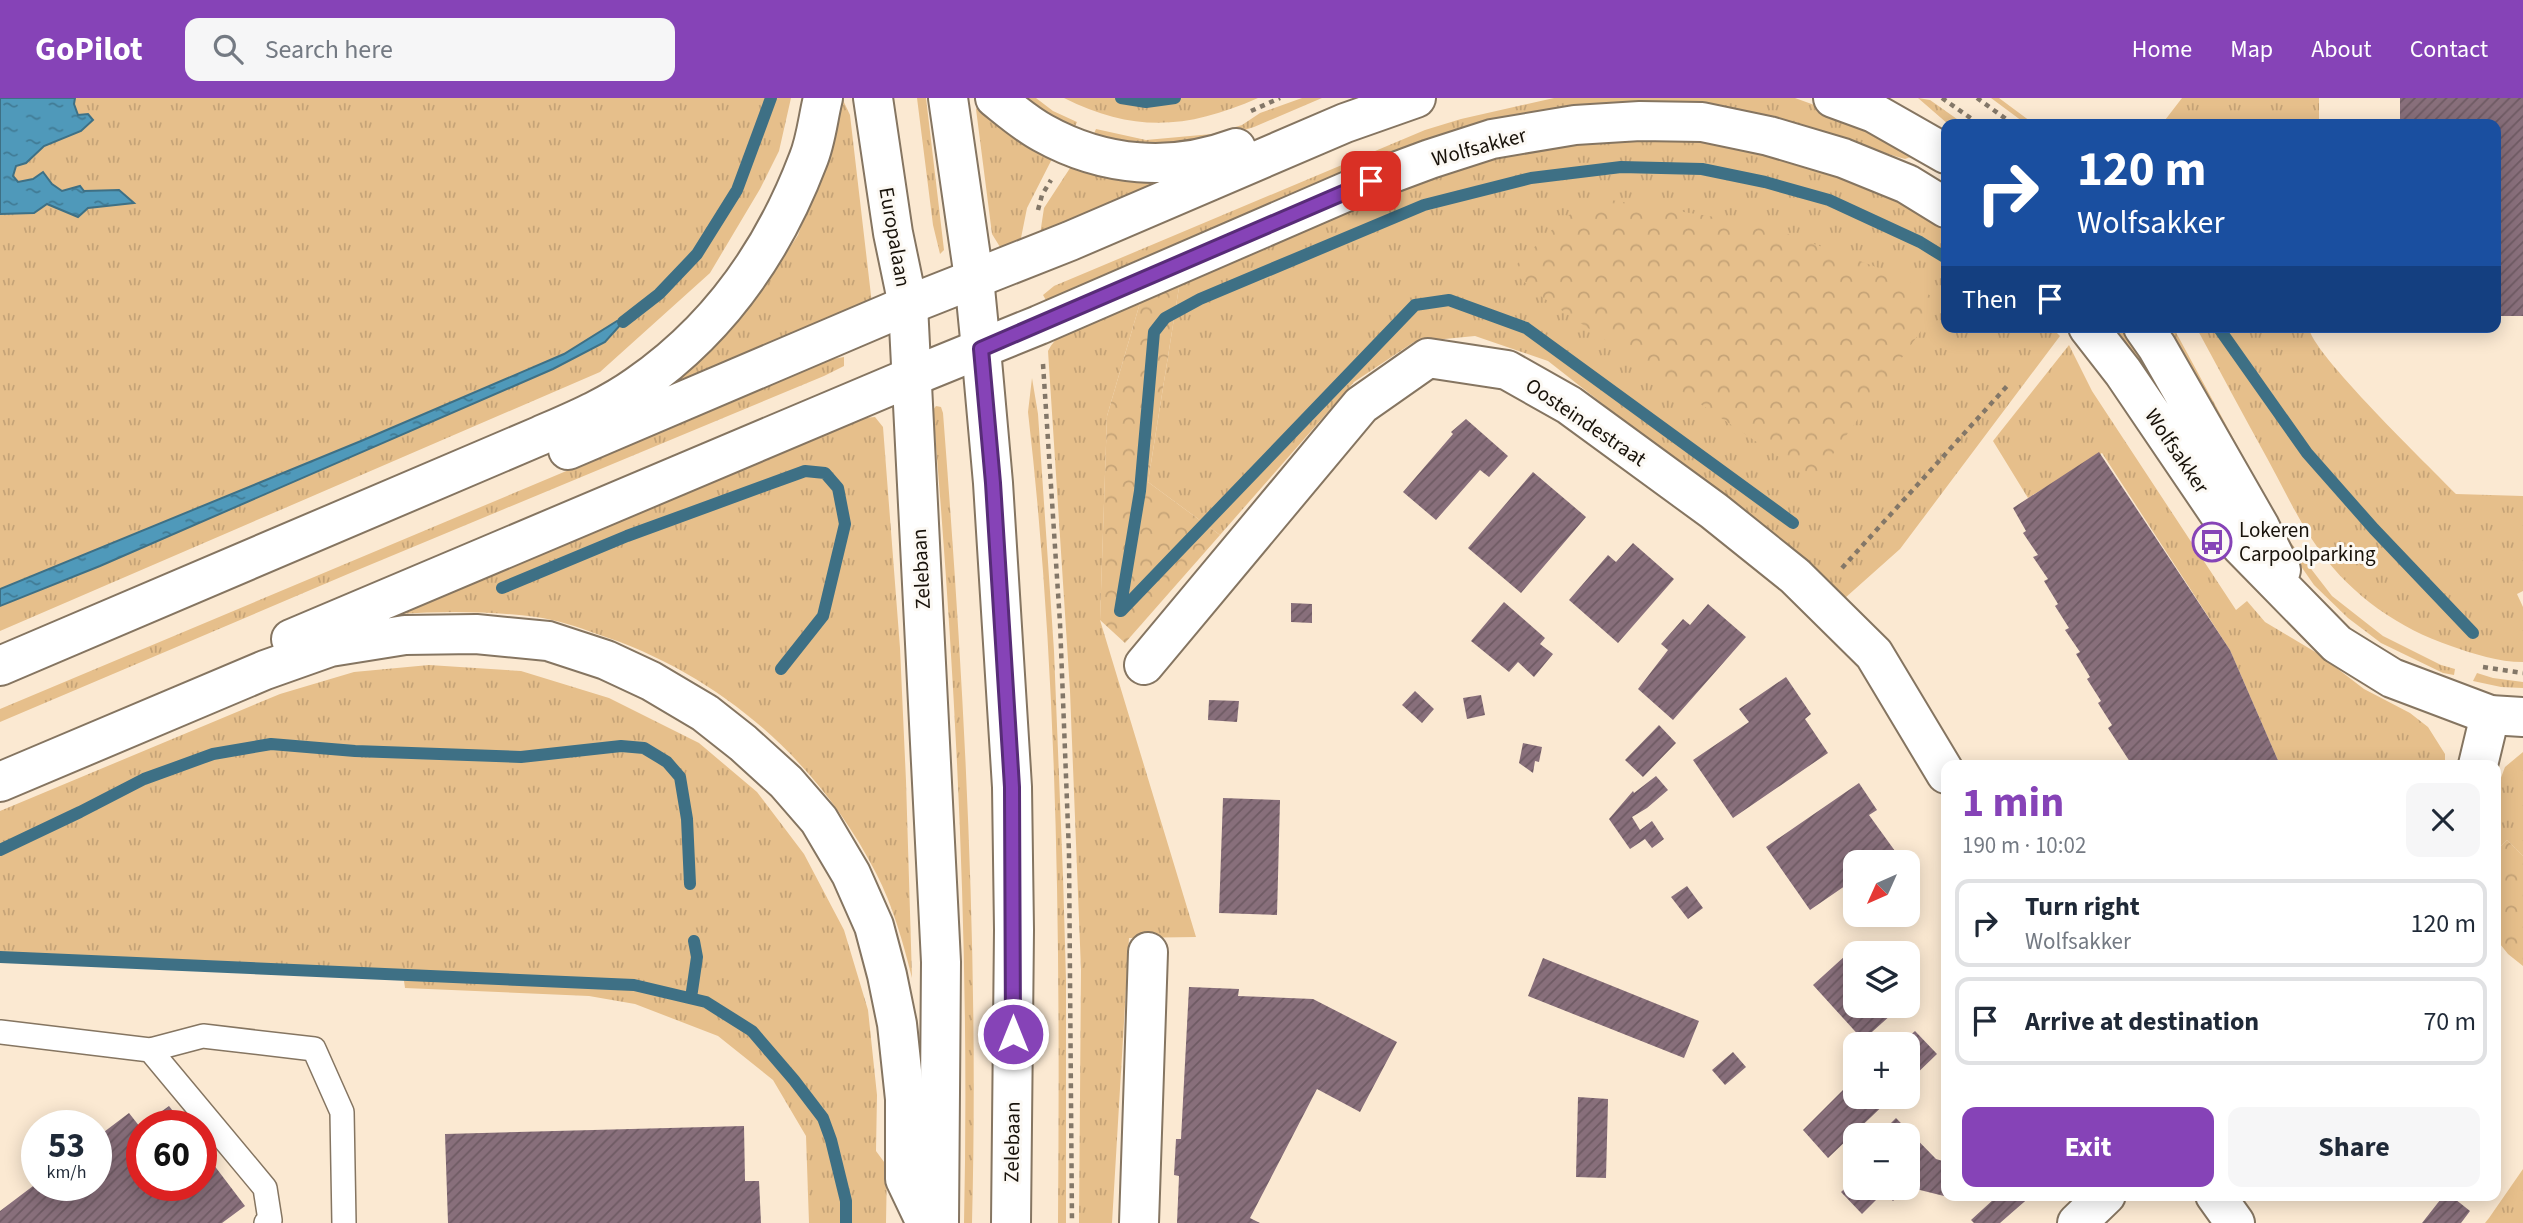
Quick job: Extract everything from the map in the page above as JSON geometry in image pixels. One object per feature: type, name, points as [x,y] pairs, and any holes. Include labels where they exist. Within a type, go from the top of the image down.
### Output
[{"type":"main road","points":[[0,666],[589,415],[636,387],[679,353],[723,309],[760,261],[786,212],[809,158],[823,98]]},
{"type":"main road","name":"Europalaan","points":[[873,98],[893,233],[908,305],[911,377]]},
{"type":"main road","points":[[948,98],[974,278],[981,349]]},
{"type":"main road","points":[[995,98],[1042,133],[1072,147],[1092,155],[1153,164],[1196,161],[1266,137],[1358,98]]},
{"type":"main road","points":[[0,690],[908,305],[1029,257],[1345,123],[1416,98]]},
{"type":"main road","points":[[1833,98],[1874,113],[1941,151]]},
{"type":"main road","name":"Wolfsakker","points":[[0,761],[1039,325],[1371,181],[1492,139],[1575,125],[1640,121],[1702,122],[1769,136],[1843,158],[1907,184],[1941,205]]},
{"type":"main road","name":"Wolfsakker","points":[[2093,333],[2123,372],[2241,546],[2337,644],[2382,673],[2506,716],[2481,760]]},
{"type":"main road","name":"Wolfsakker","points":[[2147,333],[2260,527],[2297,604]]},
{"type":"main road","name":"Zelebaan","points":[[981,349],[993,483],[1012,787],[1014,943],[1011,1223]]},
{"type":"main road","name":"Oosteindestraat","points":[[1144,665],[1362,405],[1428,358],[1507,370],[1569,405],[1714,511],[1795,576],[1874,654],[1941,766]]},
{"type":"main road","name":"Zelebaan","points":[[911,377],[941,962],[939,1223]]},
{"type":"main road","points":[[0,782],[265,670],[330,647],[405,635],[476,634],[548,641],[606,660],[651,681],[694,706],[743,743],[786,782],[819,820],[851,874],[874,926],[897,1024],[905,1099],[903,1223]]},
{"type":"main road","points":[[1139,1223],[1148,952]]},
{"type":"main road","points":[[905,1179],[926,1223]]},
{"type":"main road","points":[[2077,1223],[2100,1201]]},
{"type":"main road","points":[[2219,1201],[2235,1223]]},
{"type":"lane","points":[[0,1032],[150,1049],[203,1036],[314,1049],[342,1112],[344,1223]]},
{"type":"lane","points":[[150,1049],[265,1188],[270,1220],[266,1223]]},
{"type":"path","points":[[1247,112],[1280,98]]},
{"type":"path","points":[[1942,98],[1972,119]]},
{"type":"path","points":[[1977,98],[2006,119]]},
{"type":"path","points":[[1029,257],[1032,229],[1042,195],[1072,147]]},
{"type":"path","points":[[1039,325],[1060,623],[1069,852],[1072,1223]]},
{"type":"path","points":[[1816,597],[2008,385]]},
{"type":"path","points":[[2478,666],[2523,673]]},
{"type":"green space","points":[[0,98],[791,98],[779,151],[760,189],[710,273],[600,372],[0,631]]},
{"type":"green space","points":[[842,98],[850,115],[872,304],[746,358],[672,384],[719,342],[754,302],[798,235],[827,155]]},
{"type":"green space","points":[[917,98],[926,98],[944,250],[940,254],[933,225]]},
{"type":"green space","points":[[1023,98],[1036,98],[1053,111],[1077,122],[1074,129],[1046,115]]},
{"type":"green space","points":[[1064,98],[1258,98],[1208,116],[1161,123],[1114,117]]},
{"type":"green space","points":[[1302,98],[1322,98],[1254,127],[1216,139],[1148,148],[1093,136],[1096,129],[1146,140],[1212,134],[1242,125],[1260,113]]},
{"type":"green space","points":[[1554,98],[1795,98],[1856,120],[1912,150],[1911,157],[1905,159],[1771,120],[1635,105],[1047,302],[1043,295],[1054,286],[1425,130]]},
{"type":"green space","points":[[1918,98],[1930,100],[1957,119],[1942,119]]},
{"type":"green space","points":[[1991,98],[1999,98],[2027,119],[2019,119]]},
{"type":"green space","points":[[2182,98],[2319,98],[2319,119],[2166,119]]},
{"type":"green space","points":[[979,106],[1053,157],[1027,208],[1020,243],[1012,251],[1000,247],[992,234],[976,109]]},
{"type":"green space","points":[[1585,138],[1713,141],[1766,150],[1883,193],[1941,223],[1941,333],[2057,333],[2060,336],[1900,549],[1845,598],[1802,560],[1548,361],[1475,336],[1414,342],[1354,382],[1220,535],[1148,482],[1180,281],[1324,218],[1507,148]]},
{"type":"green space","points":[[1072,165],[1164,181],[1039,241],[1044,208]]},
{"type":"green space","points":[[1611,200],[1763,225],[1903,277],[1941,303],[1818,475],[1810,478],[1539,295],[1511,270],[1566,216]]},
{"type":"green space","points":[[1180,281],[1148,482],[1220,535],[1125,643],[1100,620],[1107,416],[1142,296]]},
{"type":"green space","points":[[1142,296],[1107,416],[1100,620],[1196,937],[1129,938],[1112,1223],[1079,1223],[1081,970],[1070,691],[1048,351],[1055,341],[1077,324]]},
{"type":"green space","points":[[2114,333],[2129,333],[2194,446]]},
{"type":"green space","points":[[2164,333],[2176,333],[2288,539],[2332,596],[2383,636],[2441,665],[2455,669],[2454,675],[2443,673],[2381,643],[2348,618],[2314,585],[2282,539]]},
{"type":"green space","points":[[2199,333],[2311,333],[2349,384],[2456,494],[2523,496],[2523,591],[2517,594],[2523,607],[2523,662],[2486,657],[2432,639],[2378,609],[2332,567],[2292,505]]},
{"type":"green space","points":[[2069,345],[2092,391],[2236,610],[2247,601],[2265,622],[2317,653],[2364,689],[2410,713],[2428,727],[2445,754],[2445,760],[2278,760],[2230,650],[2102,453],[2028,498],[1993,441]]},
{"type":"green space","points":[[844,357],[844,366],[824,376],[0,722],[0,709],[833,359]]},
{"type":"green space","points":[[1032,378],[1038,414],[1054,651],[1066,980],[1066,1223],[1058,1223],[1058,919],[1052,716],[1028,412]]},
{"type":"green space","points":[[936,406],[941,407],[943,413],[968,818],[973,1020],[972,1223],[964,1223],[963,918],[954,714],[933,410]]},
{"type":"green space","points":[[875,417],[883,427],[900,648],[912,978],[888,898],[852,832],[825,793],[794,758],[760,726],[723,697],[683,672],[641,651],[560,622],[536,617],[484,613],[398,614],[864,418]]},
{"type":"green space","points":[[429,665],[521,671],[609,698],[699,743],[757,792],[804,854],[844,930],[868,1010],[877,1095],[876,1151],[887,1166],[886,1223],[809,1223],[806,1136],[773,1080],[718,1036],[635,1004],[589,996],[405,988],[403,974],[0,957],[0,811],[280,694],[354,672]]},
{"type":"green space","points":[[2477,673],[2523,682],[2523,688],[2473,681]]},
{"type":"green space","points":[[2523,752],[2523,856],[2507,840],[2501,846],[2501,778],[2505,767]]},
{"type":"green space","points":[[2507,840],[2523,856],[2523,966],[2501,945],[2501,846]]},
{"type":"green space","points":[[2523,1169],[2523,1223],[2485,1223]]},
{"type":"water","points":[[0,98],[75,98],[78,115],[88,114],[93,120],[81,131],[44,146],[26,163],[16,166],[13,176],[18,182],[33,179],[43,172],[52,184],[62,191],[80,186],[84,191],[119,190],[134,203],[88,208],[78,217],[47,204],[34,213],[0,214]]},
{"type":"water","points":[[617,321],[623,322],[605,342],[553,369],[100,566],[0,606],[0,589],[361,441],[564,354]]},
{"type":"building","points":[[2400,98],[2523,98],[2523,316],[2501,316],[2501,119],[2400,119]]},
{"type":"building","points":[[1466,419],[1508,456],[1489,477],[1480,470],[1436,520],[1403,492],[1453,434],[1451,432]]},
{"type":"building","points":[[2099,452],[2230,650],[2278,760],[2129,760],[2108,728],[2112,725],[2087,679],[2090,677],[2076,654],[2080,652],[2065,630],[2069,628],[2044,581],[2048,579],[2033,557],[2038,555],[2023,533],[2026,531],[2013,508]]},
{"type":"building","points":[[1533,472],[1586,517],[1521,593],[1468,548]]},
{"type":"building","points":[[1633,543],[1674,579],[1618,643],[1569,600],[1608,555],[1616,562]]},
{"type":"building","points":[[1504,602],[1545,638],[1540,644],[1553,654],[1534,677],[1518,662],[1509,672],[1471,641]]},
{"type":"building","points":[[1291,603],[1312,604],[1312,623],[1291,622]]},
{"type":"building","points":[[1708,604],[1746,637],[1673,720],[1638,689],[1668,650],[1661,644],[1683,619],[1690,625]]},
{"type":"building","points":[[1786,677],[1811,714],[1805,719],[1828,753],[1733,818],[1693,760],[1749,722],[1739,709]]},
{"type":"building","points":[[1415,691],[1434,709],[1422,723],[1402,705]]},
{"type":"building","points":[[1481,695],[1485,715],[1467,719],[1463,698]]},
{"type":"building","points":[[1209,700],[1239,701],[1237,722],[1208,720]]},
{"type":"building","points":[[1659,725],[1676,743],[1643,777],[1625,760]]},
{"type":"building","points":[[1523,743],[1542,747],[1533,773],[1519,763]]},
{"type":"building","points":[[1656,776],[1668,790],[1632,817],[1640,830],[1652,821],[1664,839],[1652,848],[1645,839],[1630,849],[1609,819],[1633,791],[1634,793]]},
{"type":"building","points":[[1859,783],[1877,810],[1869,815],[1894,850],[1843,850],[1843,887],[1810,910],[1766,847]]},
{"type":"building","points":[[1223,798],[1280,800],[1277,915],[1219,913]]},
{"type":"building","points":[[1687,886],[1703,908],[1688,919],[1671,897]]},
{"type":"building","points":[[1543,958],[1699,1021],[1684,1058],[1528,996]]},
{"type":"building","points":[[1843,958],[1843,1018],[1813,985]]},
{"type":"building","points":[[1189,987],[1239,989],[1238,996],[1313,999],[1397,1042],[1360,1112],[1317,1089],[1250,1218],[1260,1223],[1177,1223],[1179,1176],[1174,1175],[1176,1139],[1181,1139]]},
{"type":"building","points":[[1843,1018],[1888,1018],[1872,1032],[1856,1032]]},
{"type":"building","points":[[1920,1036],[1937,1054],[1920,1070]]},
{"type":"building","points":[[1733,1052],[1746,1067],[1725,1085],[1712,1070]]},
{"type":"building","points":[[1843,1090],[1843,1109],[1879,1109],[1865,1123],[1843,1123],[1843,1144],[1828,1158],[1803,1130]]},
{"type":"building","points":[[1578,1097],[1608,1099],[1606,1178],[1576,1177]]},
{"type":"building","points":[[126,1115],[126,1201],[217,1201],[217,1169],[245,1206],[222,1223],[0,1223],[0,1211],[21,1195],[21,1201],[112,1201],[112,1126]]},
{"type":"building","points":[[744,1126],[745,1181],[759,1181],[761,1223],[448,1223],[445,1134]]},
{"type":"building","points":[[1920,1143],[1936,1159],[1941,1160],[1941,1195],[1920,1190]]},
{"type":"building","points":[[1849,1200],[1876,1200],[1862,1214]]},
{"type":"building","points":[[1992,1201],[2025,1201],[2000,1223],[1974,1223],[1971,1220]]},
{"type":"building","points":[[2439,1201],[2458,1201],[2470,1211],[2461,1223],[2422,1223]]},
{"type":"waterway","points":[[623,322],[659,294],[697,254],[737,190],[771,98]]},
{"type":"waterway","points":[[1121,98],[1146,102],[1175,98]]},
{"type":"waterway","points":[[1120,611],[1140,491],[1154,332],[1165,318],[1200,299],[1424,205],[1531,178],[1621,167],[1702,169],[1765,182],[1829,200],[1920,242],[1941,255]]},
{"type":"waterway","points":[[1121,611],[1415,305],[1449,300],[1526,328],[1793,523]]},
{"type":"waterway","points":[[2222,333],[2307,453],[2374,529],[2473,633]]},
{"type":"waterway","points":[[502,588],[627,536],[805,471],[825,473],[838,488],[845,524],[823,616],[781,669]]},
{"type":"waterway","points":[[0,850],[144,779],[213,754],[271,744],[355,751],[521,757],[621,746],[644,748],[667,762],[680,777],[687,819],[690,884]]},
{"type":"waterway","points":[[691,998],[697,957],[694,941]]},
{"type":"waterway","points":[[0,957],[634,985],[706,1002],[752,1031],[823,1118],[846,1201],[846,1223]]},
{"type":"place","name":"Lokeren Carpoolparking","points":[[2212,542]]},
{"type":"route","points":[[1013,1034],[1012,787],[993,483],[981,349],[1371,181]]}]
